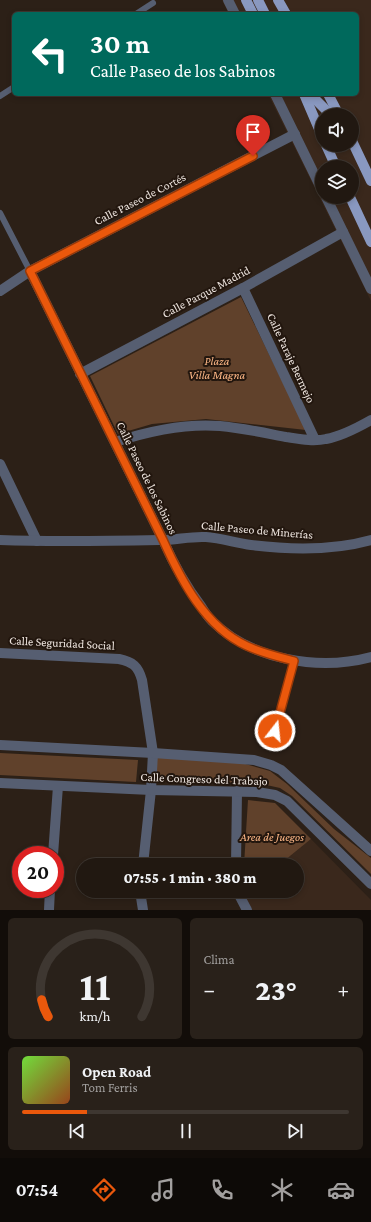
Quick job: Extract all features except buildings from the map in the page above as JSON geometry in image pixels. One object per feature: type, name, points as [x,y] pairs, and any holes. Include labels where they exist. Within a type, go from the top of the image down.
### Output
[{"type":"main road","points":[[246,0],[251,12]]},
{"type":"main road","points":[[258,0],[264,12]]},
{"type":"main road","points":[[278,0],[285,12]]},
{"type":"main road","points":[[305,96],[315,120]]},
{"type":"main road","points":[[312,96],[324,108]]},
{"type":"main road","points":[[329,96],[335,108]]},
{"type":"main road","points":[[357,152],[371,181]]},
{"type":"main road","points":[[353,204],[371,242]]},
{"type":"street","points":[[228,0],[234,12]]},
{"type":"street","points":[[276,96],[315,175]]},
{"type":"street","name":"Calle Paseo de Cortés","points":[[0,291],[30,271],[295,134]]},
{"type":"street","points":[[329,204],[371,289]]},
{"type":"street","name":"Calle Parque Madrid","points":[[80,374],[243,288],[343,232]]},
{"type":"street","name":"Calle Paseo de los Sabinos","points":[[30,271],[176,569],[193,596],[211,620],[232,638],[247,646],[294,661],[335,662],[371,657]]},
{"type":"street","name":"Calle Paraje Bermejo","points":[[243,288],[315,440]]},
{"type":"street","points":[[115,442],[148,432],[173,427],[195,426],[220,426],[315,440],[335,437],[371,420]]},
{"type":"street","points":[[0,464],[37,541]]},
{"type":"street","name":"Calle Paseo de Minerías","points":[[0,540],[163,540],[204,537],[250,545],[325,549],[371,540]]},
{"type":"street","name":"Calle Seguridad Social","points":[[0,653],[119,659],[133,664],[139,670],[142,680],[153,753],[151,790],[144,858]]},
{"type":"street","name":"Calle Congreso del Trabajo","points":[[0,745],[254,760],[272,765],[289,777],[371,851]]},
{"type":"street","name":"Calle Congreso del Trabajo","points":[[0,783],[151,790],[237,791],[275,795],[287,801],[371,884]]},
{"type":"street","points":[[54,846],[58,786]]},
{"type":"street","points":[[236,858],[237,791]]},
{"type":"street","points":[[49,910],[50,898]]},
{"type":"street","points":[[141,898],[143,910]]},
{"type":"street","points":[[241,898],[247,910]]},
{"type":"lane","points":[[139,12],[153,3]]},
{"type":"lane","points":[[0,96],[12,88]]},
{"type":"lane","name":"Calle Paseo de los Sabinos","points":[[0,213],[30,271]]},
{"type":"lane","points":[[275,731],[294,661]]},
{"type":"shaded area","points":[[222,0],[371,0],[371,301],[323,204],[359,204],[359,160],[315,160],[315,188],[269,96],[359,96],[359,12],[228,12]]},
{"type":"shaded area","points":[[311,839],[371,900],[371,910],[252,910],[244,898],[304,898],[304,858],[288,858]]},
{"type":"green space","name":"Plaza Villa Magna","points":[[241,297],[306,430],[206,419],[152,424],[118,434],[90,376]]},
{"type":"green space","points":[[0,753],[138,760],[136,782],[0,775]]},
{"type":"green space","points":[[155,756],[242,763],[270,771],[287,784],[334,829],[371,858],[371,874],[292,796],[280,788],[262,784],[155,779]]},
{"type":"green space","name":"Area de Juegos","points":[[248,800],[275,803],[311,839],[288,858],[244,858]]},
{"type":"route","points":[[253,156],[30,271],[176,569],[193,596],[211,620],[232,638],[247,646],[294,661],[275,731]]}]
